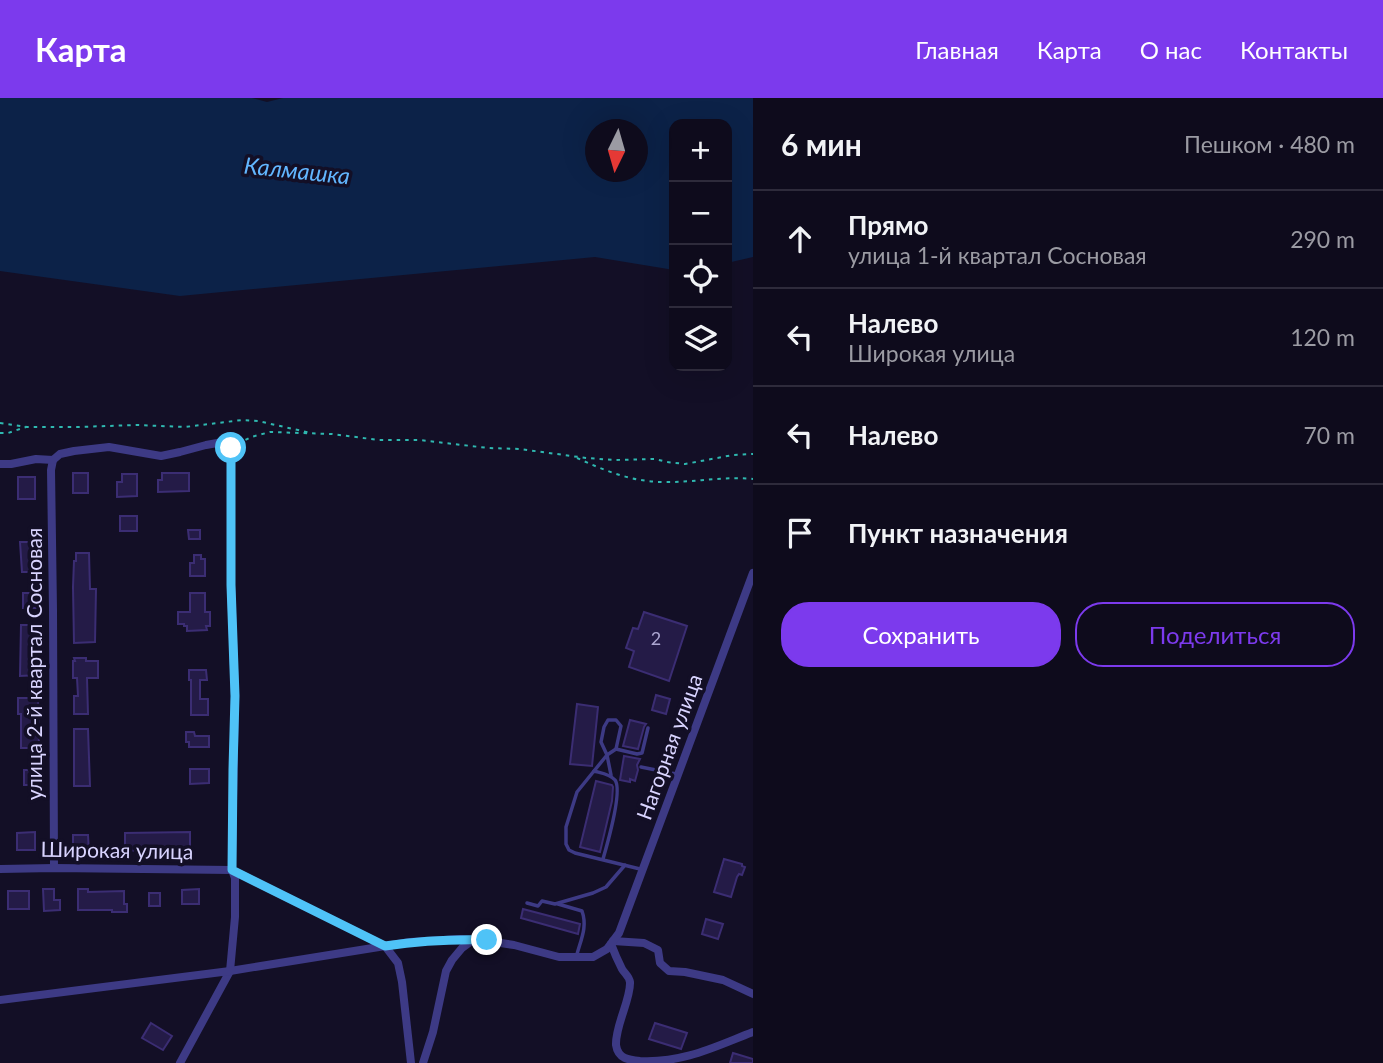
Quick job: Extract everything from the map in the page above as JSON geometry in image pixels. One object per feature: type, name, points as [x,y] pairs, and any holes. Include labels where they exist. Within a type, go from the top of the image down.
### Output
[{"type":"street","points":[[0,464],[36,459],[53,460],[60,454],[74,450],[109,447],[161,456],[223,442],[231,448],[231,585],[235,696],[232,870],[235,877],[235,917],[230,971],[180,1063]]},
{"type":"street","name":"улица 2-й квартал Сосновая","points":[[53,460],[54,868]]},
{"type":"street","name":"Нагорная улица","points":[[612,942],[619,933],[753,573]]},
{"type":"street","name":"Широкая улица","points":[[0,869],[232,870],[385,946]]},
{"type":"street","points":[[423,1063],[433,1032],[446,971],[462,948],[473,940]]},
{"type":"street","points":[[0,1000],[230,971],[410,942],[473,940],[514,945],[559,957],[575,958],[593,957],[607,949],[612,942]]},
{"type":"street","points":[[612,942],[644,943],[658,950],[660,963],[669,971],[723,980],[753,994]]},
{"type":"street","points":[[612,942],[630,985],[616,1047],[620,1055],[627,1060],[678,1060],[753,1032]]},
{"type":"street","points":[[385,946],[398,963],[411,1063]]},
{"type":"lane","points":[[612,778],[607,755],[601,742],[608,720],[616,720],[621,726],[616,749],[607,755],[577,792],[566,827],[566,844],[569,850],[575,853],[642,869]]},
{"type":"lane","points":[[616,749],[642,753],[648,727]]},
{"type":"lane","points":[[641,767],[678,774]]},
{"type":"lane","points":[[594,771],[607,774],[615,780],[618,787],[603,859]]},
{"type":"lane","points":[[556,903],[606,887],[625,865]]},
{"type":"lane","points":[[527,903],[538,906],[542,901],[556,903],[582,911],[585,928],[575,958]]},
{"type":"path","points":[[0,423],[27,427],[185,427],[242,420],[316,434]]},
{"type":"path","points":[[0,433],[27,427]]},
{"type":"path","points":[[231,448],[251,437],[270,432],[420,440],[615,460],[655,459],[685,464],[753,454]]},
{"type":"path","points":[[574,456],[609,473],[648,481],[730,477],[753,479]]},
{"type":"water","name":"Калмашка","points":[[0,98],[252,98],[267,102],[283,98],[753,98],[753,257],[732,262],[732,119],[669,119],[669,269],[595,257],[180,296],[0,271]]},
{"type":"building","points":[[73,473],[88,473],[88,493],[73,493]]},
{"type":"building","points":[[162,473],[189,473],[189,491],[158,492],[158,480],[162,480]]},
{"type":"building","points":[[122,474],[137,474],[137,496],[117,497],[117,482],[122,482]]},
{"type":"building","points":[[18,477],[35,477],[35,499],[18,499]]},
{"type":"building","points":[[120,516],[137,516],[137,531],[120,531]]},
{"type":"building","points":[[188,530],[200,530],[200,539],[189,539]]},
{"type":"building","points":[[20,542],[33,542],[33,561],[36,561],[37,572],[22,572]]},
{"type":"building","points":[[76,553],[89,553],[90,589],[96,589],[95,642],[74,643],[73,587]]},
{"type":"building","points":[[194,555],[201,555],[201,559],[205,559],[205,576],[190,576],[190,563],[194,563]]},
{"type":"building","points":[[23,593],[36,593],[37,608],[23,608]]},
{"type":"building","points":[[190,593],[205,593],[205,612],[210,612],[210,626],[206,626],[207,630],[187,631],[187,626],[178,624],[178,612],[190,612]]},
{"type":"building","points":[[644,612],[687,626],[669,681],[629,667],[634,651],[626,648],[633,628],[638,629]]},
{"type":"building","points":[[21,625],[39,625],[38,675],[20,676]]},
{"type":"building","points":[[74,658],[98,661],[98,678],[87,678],[88,714],[74,714],[74,696],[78,696],[77,678],[73,678]]},
{"type":"building","points":[[189,670],[206,670],[207,680],[200,680],[200,699],[208,699],[208,715],[191,715]]},
{"type":"building","points":[[656,695],[670,699],[666,714],[652,710]]},
{"type":"building","points":[[18,698],[38,698],[39,748],[21,748]]},
{"type":"building","points":[[577,704],[598,707],[592,766],[570,764]]},
{"type":"building","points":[[630,720],[646,724],[638,749],[623,746]]},
{"type":"building","points":[[74,729],[88,729],[90,786],[74,786]]},
{"type":"building","points":[[186,732],[194,732],[195,736],[209,736],[209,747],[189,747]]},
{"type":"building","points":[[624,756],[640,759],[635,781],[620,780]]},
{"type":"building","points":[[190,769],[209,769],[209,783],[190,784]]},
{"type":"building","points":[[24,770],[39,770],[39,785],[24,785]]},
{"type":"building","points":[[596,781],[613,787],[600,852],[580,847]]},
{"type":"building","points":[[35,832],[35,850],[17,850],[17,833]]},
{"type":"building","points":[[190,832],[190,849],[173,850],[173,855],[165,855],[165,849],[125,851],[125,833]]},
{"type":"building","points":[[73,835],[88,835],[89,853],[73,853]]},
{"type":"building","points":[[724,859],[745,867],[742,875],[737,877],[731,897],[714,892]]},
{"type":"building","points":[[43,889],[54,889],[54,900],[60,900],[60,910],[44,911]]},
{"type":"building","points":[[78,889],[88,889],[88,892],[124,891],[127,912],[78,910]]},
{"type":"building","points":[[199,889],[199,904],[182,904],[182,890]]},
{"type":"building","points":[[8,891],[29,891],[29,909],[8,909]]},
{"type":"building","points":[[149,893],[160,893],[160,906],[149,906]]},
{"type":"building","points":[[523,909],[580,924],[578,934],[521,918]]},
{"type":"building","points":[[706,919],[723,924],[718,939],[702,934]]},
{"type":"building","points":[[151,1023],[172,1036],[163,1050],[142,1038]]},
{"type":"building","points":[[655,1023],[687,1033],[681,1049],[649,1039]]},
{"type":"building","points":[[733,1053],[753,1059],[753,1063],[730,1063]]},
{"type":"route","points":[[231,448],[231,585],[235,696],[232,870],[385,946],[460,939],[487,940]]}]
